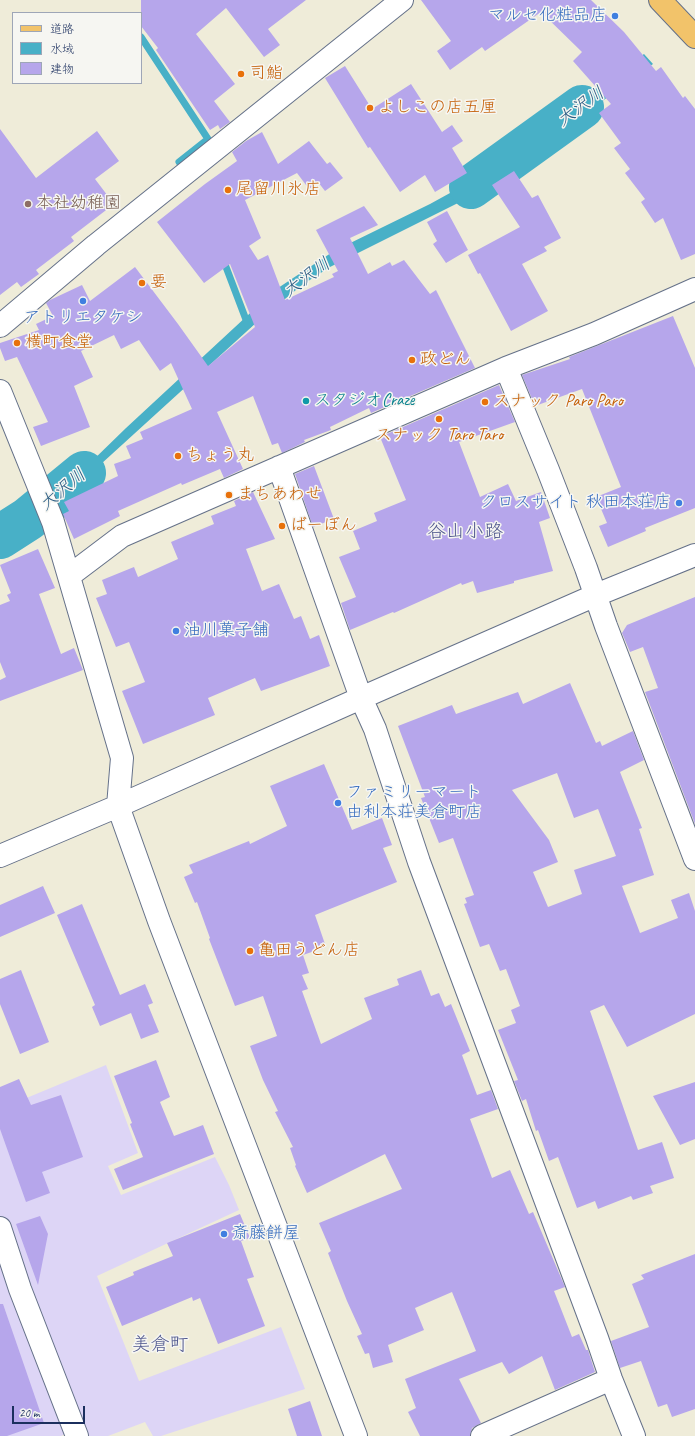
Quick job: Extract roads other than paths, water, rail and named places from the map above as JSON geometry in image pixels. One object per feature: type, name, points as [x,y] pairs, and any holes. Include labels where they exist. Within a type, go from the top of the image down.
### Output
[{"type":"main road","points":[[660,0],[695,37]]},
{"type":"street","points":[[0,326],[96,245],[402,0]]},
{"type":"street","points":[[69,576],[122,536],[506,368],[594,334],[695,289]]},
{"type":"street","points":[[506,368],[548,470],[596,595],[606,626],[691,835],[695,859]]},
{"type":"street","points":[[0,391],[53,522],[122,758],[118,806],[164,936],[294,1271],[356,1436]]},
{"type":"street","points":[[279,467],[361,698],[375,729],[419,862],[478,1017],[611,1379],[634,1436]]},
{"type":"street","points":[[0,856],[118,806],[596,595],[695,555]]},
{"type":"street","points":[[0,1228],[12,1284],[77,1436]]},
{"type":"street","points":[[482,1436],[611,1379]]},
{"type":"water","points":[[644,54],[653,64],[538,148],[529,136]]},
{"type":"water","points":[[516,148],[524,158],[468,198],[330,267],[302,285],[257,322],[56,505],[52,496],[88,465],[275,290],[334,251],[430,204],[470,182]]},
{"type":"water","points":[[28,509],[33,521],[0,542],[0,525]]},
{"type":"waterway","points":[[142,39],[208,139],[179,162]]},
{"type":"waterway","name":"大沢川","points":[[471,187],[582,107]]},
{"type":"waterway","points":[[223,259],[248,325]]},
{"type":"waterway","name":"大沢川","points":[[0,537],[28,519],[84,473]]},
{"type":"place","name":"マルセ化粧品店","points":[[615,16]]},
{"type":"place","name":"司鮨","points":[[241,74]]},
{"type":"place","name":"よしこの店五厘","points":[[370,108]]},
{"type":"place","name":"尾留川氷店","points":[[228,190]]},
{"type":"place","name":"本社幼稚園","points":[[28,204]]},
{"type":"place","name":"要","points":[[142,283]]},
{"type":"place","name":"アトリエタケシ","points":[[83,301]]},
{"type":"place","name":"横町食堂","points":[[17,343]]},
{"type":"place","name":"政どん","points":[[412,360]]},
{"type":"place","name":"スタジオCraze","points":[[306,401]]},
{"type":"place","name":"スナック Paro Paro","points":[[485,402]]},
{"type":"place","name":"スナック Taro Taro","points":[[439,419]]},
{"type":"place","name":"ちょう丸","points":[[178,456]]},
{"type":"place","name":"まちあわせ","points":[[229,495]]},
{"type":"place","name":"クロスサイト 秋田本荘店","points":[[679,503]]},
{"type":"place","name":"ばーぼん","points":[[282,526]]},
{"type":"place","name":"油川菓子舗","points":[[176,631]]},
{"type":"place","name":"ファミリーマート 由利本荘美倉町店","points":[[338,803]]},
{"type":"place","name":"亀田うどん店","points":[[250,951]]},
{"type":"place","name":"斎藤餅屋","points":[[224,1234]]},
{"type":"district","name":"谷山小路","points":[[465,532]]},
{"type":"district","name":"美倉町","points":[[160,1345]]}]
